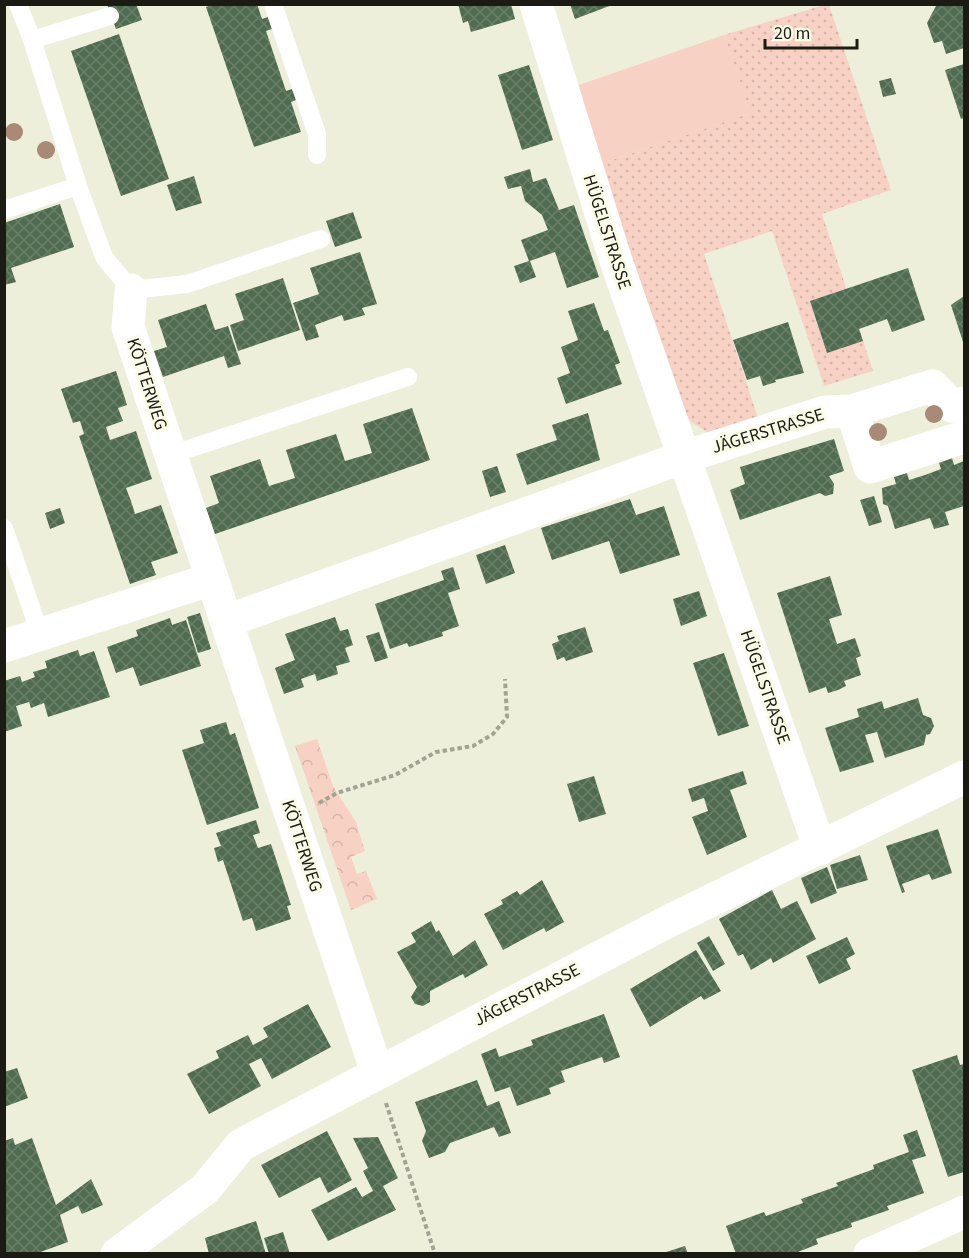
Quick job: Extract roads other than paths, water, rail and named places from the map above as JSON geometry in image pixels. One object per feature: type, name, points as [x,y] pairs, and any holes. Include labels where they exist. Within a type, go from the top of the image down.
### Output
[{"type":"street","name":"HÜGELSTRASSE","points":[[536,4],[614,255],[820,849]]},
{"type":"street","name":"KÖTTERWEG","points":[[131,290],[128,327],[377,1072]]},
{"type":"street","name":"JÄGERSTRASSE","points":[[684,457],[825,412],[852,411],[932,386],[952,406],[964,406]]},
{"type":"street","points":[[852,411],[870,467],[964,437]]},
{"type":"street","points":[[227,621],[684,457]]},
{"type":"street","points":[[4,646],[212,579]]},
{"type":"street","name":"JÄGERSTRASSE","points":[[117,1254],[205,1189],[241,1145],[669,921],[964,777]]},
{"type":"street","points":[[870,1254],[964,1212]]},
{"type":"lane","points":[[18,4],[104,257],[131,290],[187,284],[321,238]]},
{"type":"lane","points":[[273,4],[316,134],[317,155]]},
{"type":"lane","points":[[32,40],[110,16]]},
{"type":"lane","points":[[4,210],[78,186]]},
{"type":"lane","points":[[170,455],[408,377]]},
{"type":"lane","points":[[4,528],[40,634]]}]
